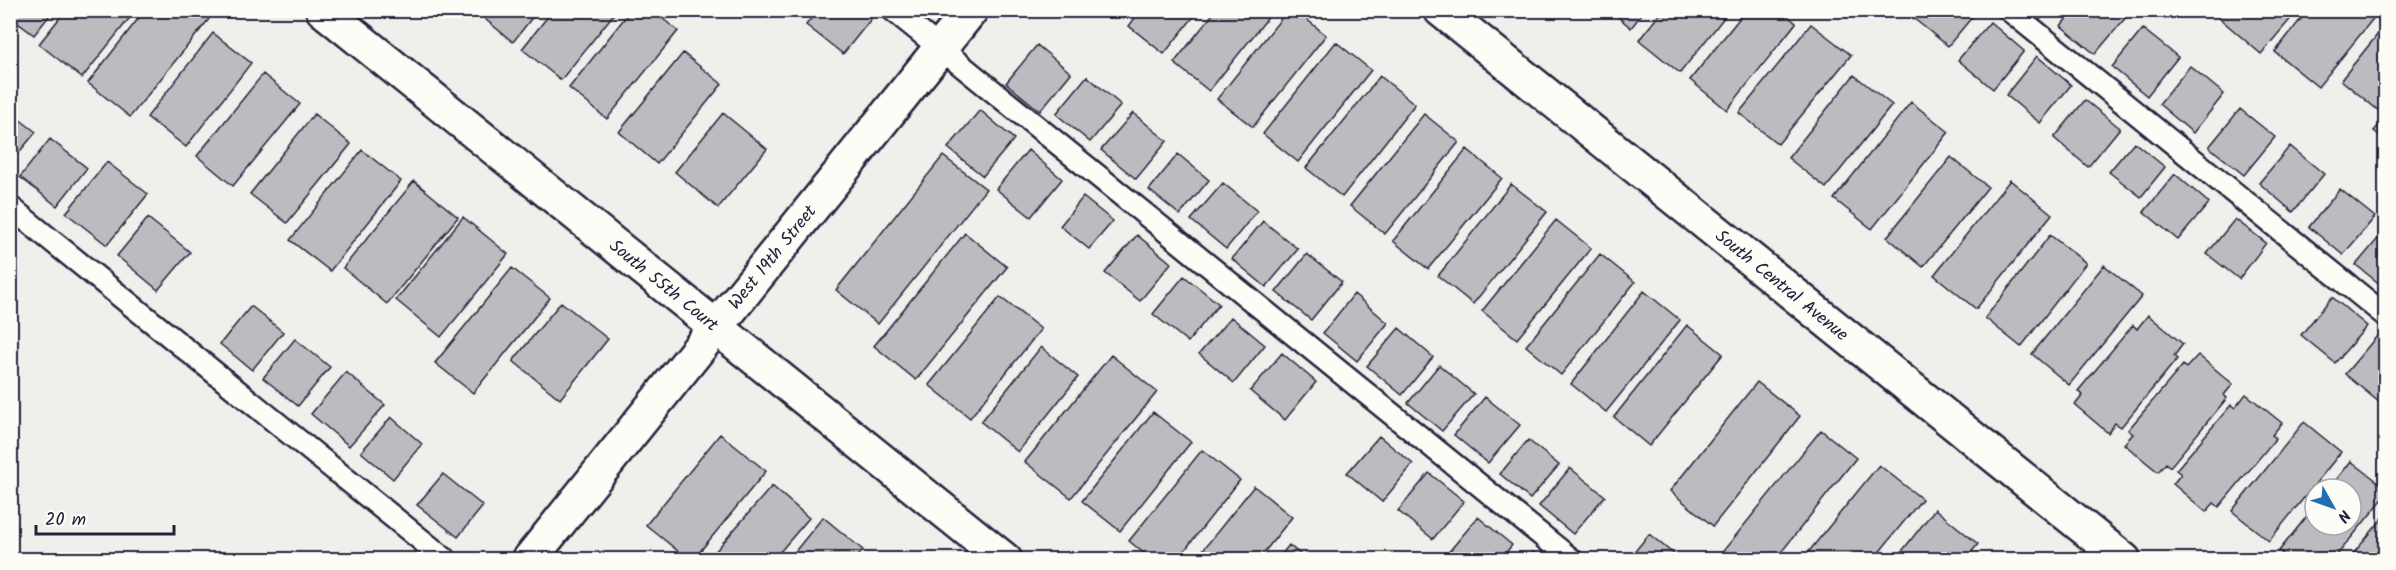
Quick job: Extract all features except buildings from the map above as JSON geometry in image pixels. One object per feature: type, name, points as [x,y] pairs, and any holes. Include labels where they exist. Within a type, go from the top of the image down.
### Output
[{"type":"street","name":"South 55th Court","points":[[323,10],[1005,560]]},
{"type":"street","name":"West 19th Street","points":[[529,560],[971,10]]},
{"type":"street","name":"South Central Avenue","points":[[1441,10],[2124,560]]},
{"type":"lane","points":[[893,10],[1572,560]]},
{"type":"lane","points":[[2009,10],[2385,316]]},
{"type":"lane","points":[[10,207],[446,560]]}]
